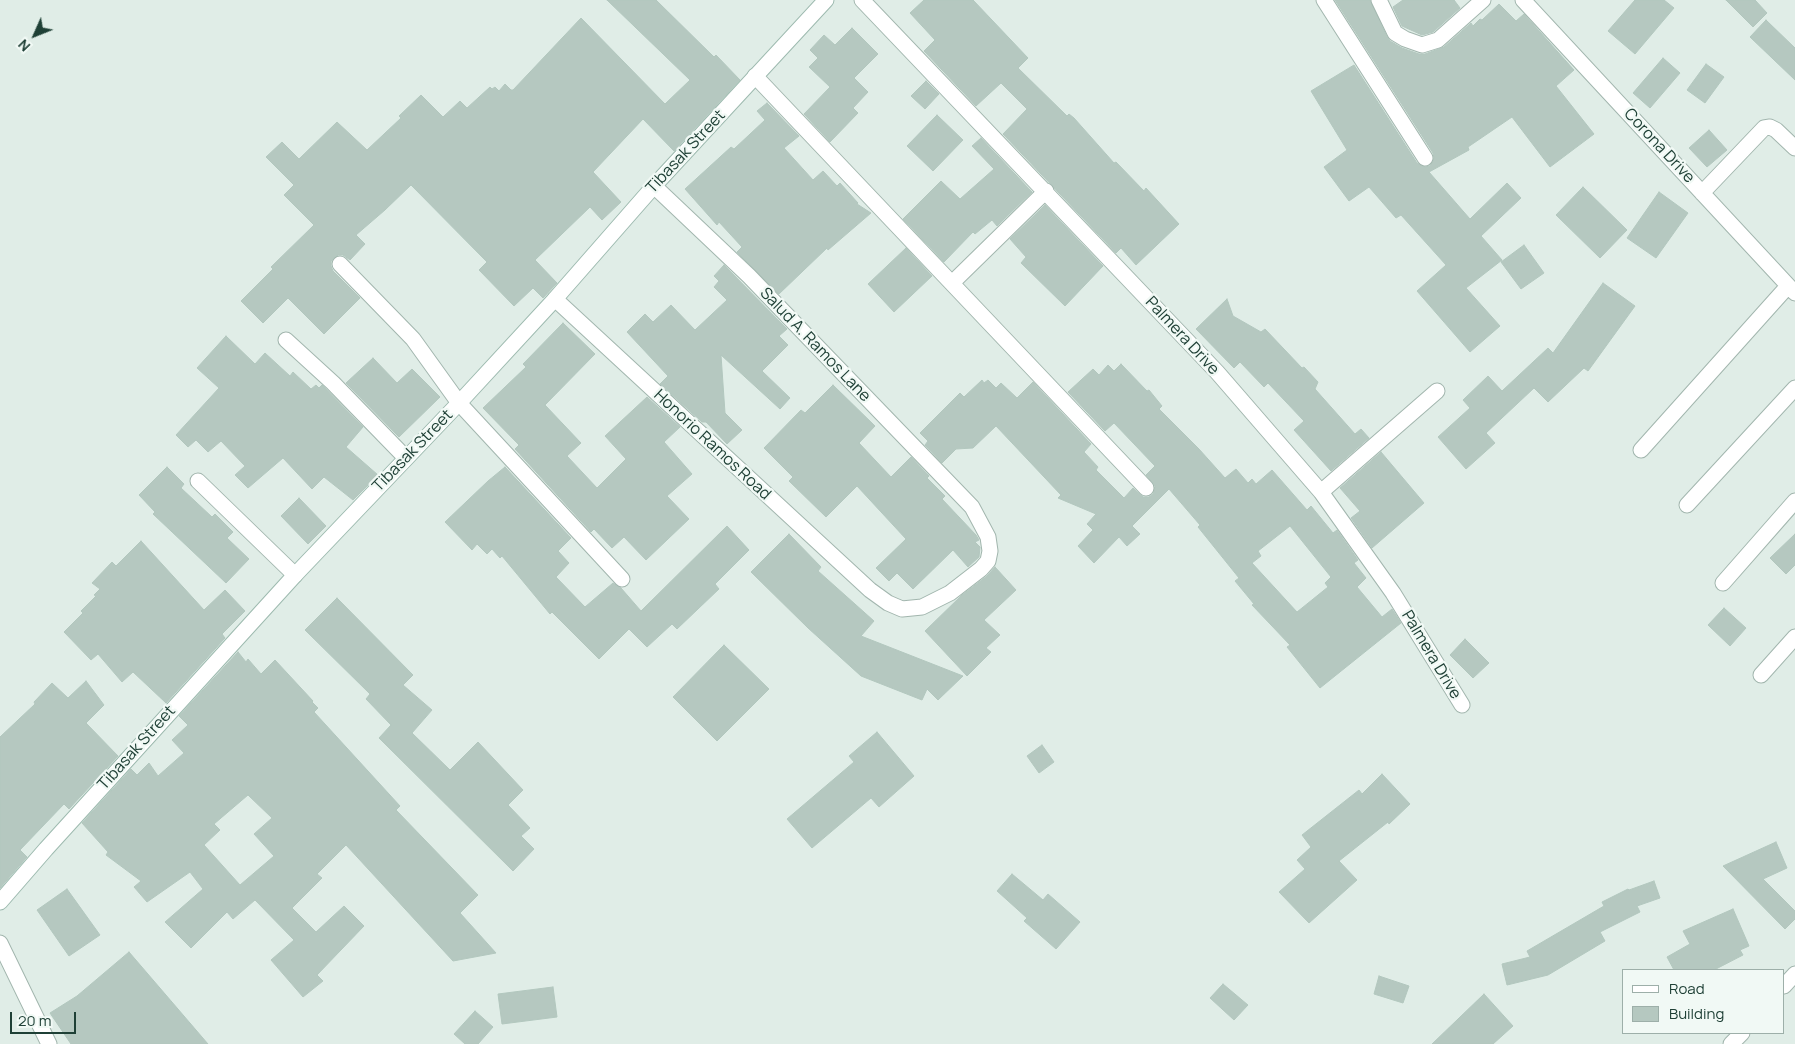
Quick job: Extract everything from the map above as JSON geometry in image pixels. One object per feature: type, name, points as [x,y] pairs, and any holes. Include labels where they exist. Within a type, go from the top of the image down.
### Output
[{"type":"street","name":"Tibasak Street","points":[[0,902],[46,848],[295,575],[459,403],[555,299],[654,186],[826,0]]},
{"type":"street","name":"Palmera Drive","points":[[862,0],[1217,372],[1321,492],[1393,593],[1462,705]]},
{"type":"street","points":[[1324,0],[1424,158]]},
{"type":"street","points":[[1379,0],[1395,33],[1422,45],[1438,40],[1483,0]]},
{"type":"street","name":"Corona Drive","points":[[1523,0],[1791,289]]},
{"type":"street","points":[[755,76],[1146,488]]},
{"type":"street","points":[[1702,193],[1764,128],[1770,127],[1776,130],[1795,148]]},
{"type":"street","name":"Salud A. Ramos Lane","points":[[654,186],[749,276],[972,507],[988,537],[990,551],[988,560],[966,582],[936,602],[922,607],[902,609],[888,603],[870,590]]},
{"type":"street","points":[[952,283],[1046,191]]},
{"type":"street","points":[[340,264],[413,339],[459,403],[622,579]]},
{"type":"street","points":[[1640,450],[1791,289]]},
{"type":"street","name":"Honorio Ramos Road","points":[[555,299],[870,590]]},
{"type":"street","points":[[286,340],[333,383],[406,458]]},
{"type":"street","points":[[1687,505],[1795,388]]},
{"type":"street","points":[[1321,492],[1437,391]]},
{"type":"street","points":[[198,481],[295,575]]},
{"type":"street","points":[[1723,583],[1795,501]]},
{"type":"street","points":[[1761,675],[1795,637]]},
{"type":"street","points":[[0,943],[50,1044]]},
{"type":"street","points":[[1785,985],[1795,974]]},
{"type":"street","points":[[1731,1044],[1741,1034]]},
{"type":"building","points":[[607,0],[656,0],[714,57],[716,55],[740,80],[674,151],[643,119],[593,172],[621,202],[602,220],[590,207],[535,260],[557,283],[543,298],[533,288],[514,306],[479,270],[487,262],[411,185],[356,235],[365,244],[350,260],[343,255],[338,255],[331,261],[333,271],[360,298],[324,334],[288,298],[263,323],[241,301],[273,269],[271,267],[314,225],[284,195],[294,185],[266,157],[282,142],[299,159],[337,122],[367,150],[401,118],[399,116],[421,95],[443,117],[460,101],[467,108],[490,87],[492,89],[495,87],[499,91],[505,84],[513,90],[581,18],[665,104],[690,80]]},
{"type":"building","points":[[924,0],[973,0],[1028,58],[1018,68],[1067,116],[1069,114],[1074,118],[1114,163],[1116,162],[1144,191],[1146,188],[1179,224],[1136,265],[1121,248],[1116,253],[1003,134],[1027,109],[1001,83],[976,106],[924,51],[935,40],[910,13]]},
{"type":"building","points":[[1335,0],[1370,0],[1390,41],[1419,54],[1425,54],[1444,47],[1471,23],[1473,26],[1480,19],[1482,20],[1499,4],[1516,21],[1524,14],[1574,70],[1556,86],[1594,134],[1550,167],[1512,117],[1468,147],[1469,150],[1429,172],[1470,219],[1507,183],[1521,198],[1481,236],[1502,260],[1466,288],[1500,326],[1470,352],[1417,291],[1446,265],[1401,215],[1396,218],[1369,187],[1349,201],[1324,167],[1347,150],[1311,91],[1354,65],[1417,163],[1425,167],[1430,166],[1434,158],[1433,153]]},
{"type":"building","points":[[1403,0],[1454,0],[1460,8],[1433,32],[1422,35],[1402,26],[1393,7]]},
{"type":"building","points":[[1635,0],[1664,0],[1674,8],[1635,54],[1608,31]]},
{"type":"building","points":[[1726,0],[1755,0],[1767,13],[1753,27]]},
{"type":"building","points":[[1766,20],[1795,48],[1795,80],[1750,37]]},
{"type":"building","points":[[852,28],[878,54],[854,78],[868,92],[853,108],[858,113],[830,142],[804,114],[830,87],[809,67],[818,58],[810,50],[824,35],[835,45]]},
{"type":"building","points":[[1663,58],[1680,73],[1650,108],[1633,93]]},
{"type":"building","points":[[1706,64],[1724,77],[1705,103],[1687,90]]},
{"type":"building","points":[[926,81],[939,94],[925,109],[911,96]]},
{"type":"building","points":[[767,103],[799,136],[784,148],[813,180],[823,171],[837,186],[840,183],[857,204],[871,213],[828,250],[827,248],[779,294],[737,252],[742,247],[719,222],[717,225],[685,189],[731,147],[734,149],[765,120],[757,111]]},
{"type":"building","points":[[937,115],[963,140],[933,171],[907,146]]},
{"type":"building","points":[[1709,130],[1727,150],[1707,167],[1689,148]]},
{"type":"building","points":[[981,138],[1032,192],[997,226],[992,220],[975,234],[973,232],[944,262],[903,219],[941,181],[960,199],[994,169],[972,146]]},
{"type":"building","points":[[1583,187],[1627,230],[1600,258],[1556,215]]},
{"type":"building","points":[[1659,192],[1688,213],[1656,258],[1627,238]]},
{"type":"building","points":[[1045,205],[1103,266],[1065,306],[1021,263],[1026,257],[1010,239]]},
{"type":"building","points":[[1524,245],[1544,273],[1521,289],[1501,262]]},
{"type":"building","points":[[906,248],[932,276],[894,312],[868,284]]},
{"type":"building","points":[[724,265],[787,329],[779,336],[788,345],[762,371],[790,398],[780,409],[721,355],[725,413],[742,430],[727,444],[706,422],[702,422],[660,384],[668,376],[627,332],[645,314],[653,322],[671,305],[695,330],[727,300],[714,287],[719,281],[714,276]]},
{"type":"building","points":[[1603,283],[1635,306],[1588,371],[1584,368],[1548,402],[1534,388],[1486,433],[1495,443],[1466,469],[1438,437],[1470,408],[1463,400],[1488,376],[1502,391],[1548,348],[1553,353]]},
{"type":"building","points":[[1227,299],[1233,316],[1261,332],[1265,329],[1318,382],[1315,389],[1355,434],[1361,429],[1369,438],[1331,471],[1294,430],[1304,421],[1268,383],[1264,387],[1240,362],[1234,368],[1196,329]]},
{"type":"building","points":[[563,323],[595,354],[545,405],[581,443],[567,456],[597,488],[626,459],[605,436],[647,397],[680,427],[664,442],[692,474],[667,496],[689,519],[646,560],[624,537],[612,548],[594,529],[591,532],[515,449],[519,445],[483,408],[526,367],[523,364]]},
{"type":"building","points":[[226,336],[255,364],[265,353],[290,376],[293,372],[311,389],[316,385],[319,388],[322,385],[363,427],[346,447],[378,475],[353,500],[324,477],[312,489],[283,458],[248,488],[235,475],[245,466],[221,441],[208,452],[196,440],[188,447],[176,435],[219,388],[197,368]]},
{"type":"building","points":[[373,358],[397,383],[412,369],[440,397],[399,437],[346,383]]},
{"type":"building","points":[[1121,364],[1147,391],[1149,390],[1162,406],[1159,409],[1225,478],[1236,469],[1248,483],[1252,479],[1256,484],[1272,470],[1307,510],[1311,506],[1333,533],[1337,530],[1358,560],[1354,563],[1366,578],[1357,587],[1382,617],[1392,609],[1401,623],[1320,688],[1287,647],[1290,645],[1252,605],[1254,604],[1235,581],[1239,578],[1198,527],[1200,525],[1169,489],[1132,526],[1140,534],[1127,546],[1119,537],[1094,563],[1078,546],[1093,530],[1087,524],[1096,514],[1058,498],[1061,495],[996,426],[973,448],[956,449],[942,463],[925,445],[928,441],[920,433],[960,393],[964,397],[982,380],[984,383],[988,380],[996,388],[1001,383],[1017,398],[1033,382],[1091,444],[1084,452],[1098,467],[1096,470],[1124,498],[1133,488],[1143,497],[1149,497],[1153,494],[1155,486],[1146,475],[1155,466],[1114,423],[1105,431],[1068,392],[1093,369],[1099,375],[1108,365],[1114,371]],"holes":[[[1290,526],[1331,577],[1325,583],[1328,587],[1297,612],[1252,563],[1261,556],[1258,551]]]},
{"type":"building","points":[[833,385],[875,426],[859,443],[891,477],[911,457],[929,476],[927,478],[945,496],[942,499],[976,535],[979,540],[975,542],[980,547],[979,557],[968,567],[953,550],[913,589],[897,573],[889,581],[876,568],[906,539],[857,486],[826,517],[789,481],[793,477],[764,448],[801,410],[805,413]]},
{"type":"building","points":[[1381,452],[1424,503],[1372,548],[1351,518],[1360,511],[1340,488]]},
{"type":"building","points":[[167,467],[184,484],[181,488],[212,517],[215,514],[233,532],[227,538],[249,559],[226,583],[153,514],[155,512],[139,495]]},
{"type":"building","points":[[505,467],[571,538],[558,551],[569,563],[556,577],[585,607],[613,583],[621,588],[641,611],[727,526],[749,550],[715,584],[719,589],[677,629],[672,624],[647,647],[629,629],[599,659],[552,612],[550,614],[502,556],[500,558],[492,549],[487,554],[477,544],[472,550],[445,522]]},
{"type":"building","points":[[299,498],[326,526],[308,544],[281,516]]},
{"type":"building","points":[[789,534],[821,567],[818,571],[874,621],[861,636],[963,676],[938,700],[927,689],[922,700],[861,676],[808,628],[751,572]]},
{"type":"building","points":[[1795,534],[1795,565],[1786,574],[1770,558]]},
{"type":"building","points":[[141,541],[204,610],[225,590],[245,611],[222,634],[225,638],[166,703],[133,672],[122,682],[98,654],[91,660],[64,632],[83,613],[81,611],[96,596],[94,595],[100,589],[92,583],[112,562],[116,566]]},
{"type":"building","points":[[995,567],[1016,590],[984,620],[1000,635],[986,648],[991,652],[967,676],[925,631],[962,595],[987,576]]},
{"type":"building","points":[[337,598],[413,675],[403,685],[432,710],[412,733],[450,770],[478,742],[523,790],[508,805],[530,828],[521,836],[534,849],[513,871],[379,738],[391,725],[366,699],[370,694],[305,630]]},
{"type":"building","points":[[1724,608],[1746,628],[1730,646],[1708,625]]},
{"type":"building","points":[[1465,639],[1489,663],[1473,678],[1450,655]]},
{"type":"building","points":[[724,645],[769,689],[717,741],[673,697]]},
{"type":"building","points":[[238,652],[246,662],[248,659],[261,674],[275,660],[313,701],[318,708],[314,712],[400,806],[396,810],[478,895],[460,913],[496,953],[453,961],[346,845],[317,874],[322,878],[292,908],[316,932],[344,906],[364,926],[317,975],[323,981],[303,997],[271,960],[294,940],[255,900],[233,919],[227,912],[191,948],[165,922],[203,889],[190,872],[147,902],[134,887],[141,881],[106,855],[108,852],[82,823],[131,769],[137,775],[149,763],[158,776],[184,753],[172,740],[188,725],[179,716]],"holes":[[[248,795],[272,818],[254,834],[274,856],[240,885],[204,845],[220,830],[214,824]]]},
{"type":"building","points":[[86,681],[104,705],[86,723],[118,756],[69,809],[64,804],[20,850],[27,857],[0,888],[0,737],[35,704],[34,702],[52,683],[68,698]]},
{"type":"building","points":[[877,732],[914,776],[879,807],[871,798],[812,848],[787,819],[854,762],[849,756]]},
{"type":"building","points":[[1042,745],[1054,762],[1039,773],[1027,756]]},
{"type":"building","points":[[1382,774],[1410,804],[1389,824],[1388,822],[1339,861],[1357,880],[1309,923],[1279,892],[1305,869],[1297,860],[1311,847],[1302,835],[1359,790],[1362,794]]},
{"type":"building","points":[[1776,842],[1787,868],[1763,879],[1795,911],[1795,919],[1785,929],[1723,866]]},
{"type":"building","points":[[1012,874],[1043,900],[1048,894],[1080,922],[1056,949],[1024,921],[1027,918],[997,891]]},
{"type":"building","points":[[1654,881],[1660,898],[1637,906],[1640,912],[1600,932],[1605,941],[1548,975],[1507,985],[1502,964],[1530,957],[1527,951],[1604,906],[1602,902],[1628,889]]},
{"type":"building","points":[[67,889],[100,935],[69,956],[37,910]]},
{"type":"building","points":[[1733,909],[1749,946],[1740,950],[1743,955],[1716,969],[1673,969],[1667,957],[1690,944],[1683,931]]},
{"type":"building","points":[[129,952],[208,1044],[71,1044],[50,1013],[77,996]]},
{"type":"building","points":[[1379,976],[1409,986],[1403,1003],[1374,994]]},
{"type":"building","points":[[1223,984],[1248,1005],[1234,1020],[1210,998]]},
{"type":"building","points":[[553,987],[557,1017],[502,1024],[498,994]]},
{"type":"building","points":[[1484,994],[1513,1026],[1493,1044],[1432,1044]]},
{"type":"building","points":[[475,1011],[493,1027],[478,1044],[465,1044],[454,1034]]}]
